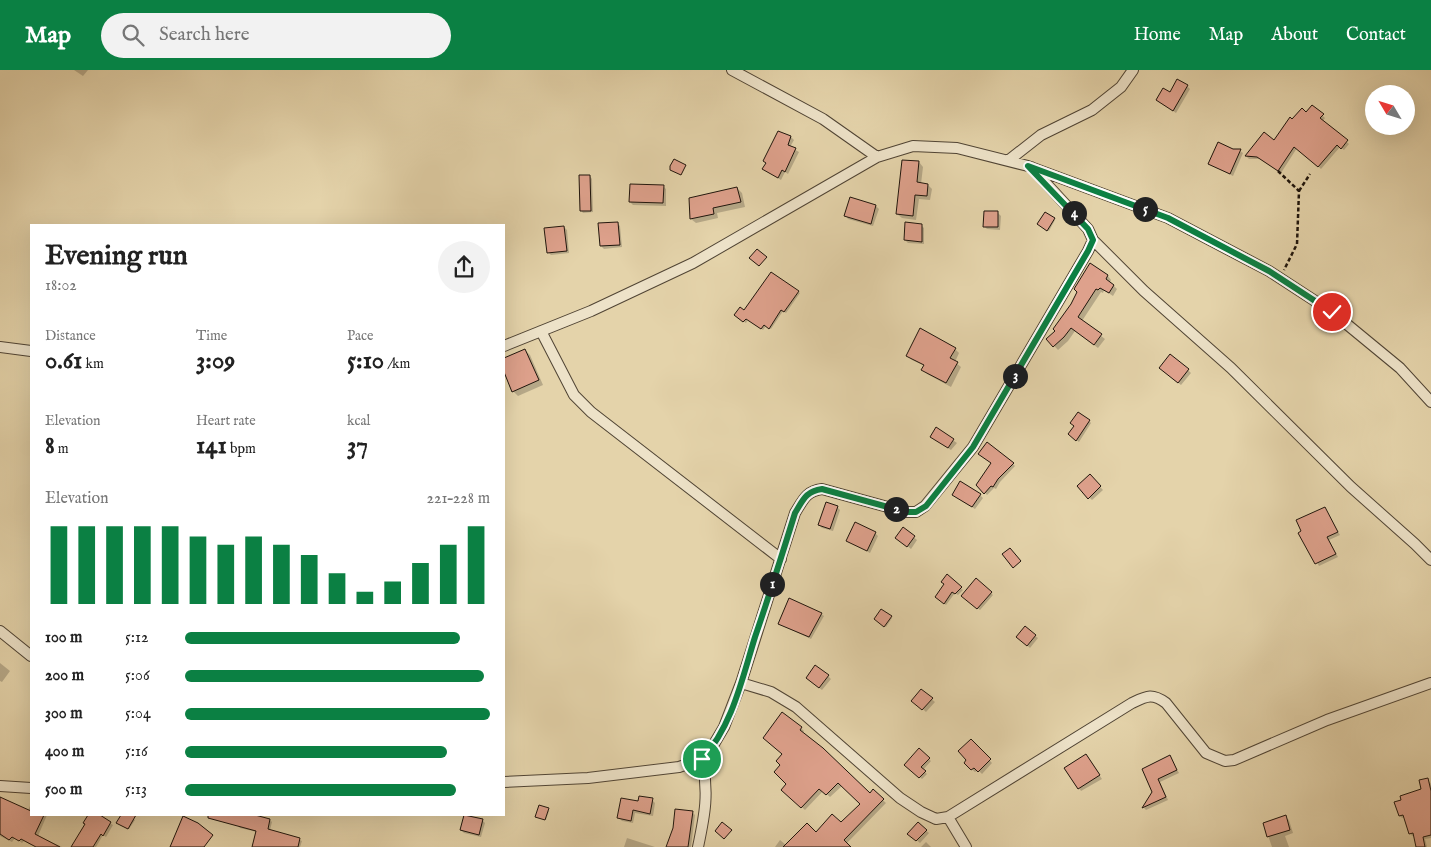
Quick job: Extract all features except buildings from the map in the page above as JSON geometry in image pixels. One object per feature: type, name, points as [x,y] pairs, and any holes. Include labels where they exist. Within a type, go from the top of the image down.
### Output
[{"type":"street","points":[[732,70],[823,119],[878,157]]},
{"type":"street","points":[[1009,160],[1041,134],[1092,110],[1120,87],[1133,70]]},
{"type":"street","points":[[505,346],[591,311],[693,264],[878,157],[913,146],[957,148],[1028,166],[1168,218],[1281,278],[1332,312],[1400,368],[1431,402]]},
{"type":"street","points":[[1028,166],[1088,229],[1093,240],[1144,290],[1231,368],[1351,487],[1431,560]]},
{"type":"street","points":[[505,782],[588,778],[679,767],[702,759],[724,727],[741,683],[795,513],[803,499],[812,490],[822,489],[906,512],[916,512],[926,506],[973,447],[1093,240]]},
{"type":"street","points":[[541,331],[574,395],[591,412],[781,559]]},
{"type":"street","points":[[0,347],[30,351]]},
{"type":"street","points":[[0,631],[30,655]]},
{"type":"street","points":[[741,683],[771,692],[796,707],[900,798],[921,812],[936,819],[948,817],[1132,703],[1147,696],[1159,698],[1166,703],[1206,753],[1225,761],[1234,760],[1327,720],[1431,683]]},
{"type":"street","points":[[698,847],[706,812],[706,780],[702,759]]},
{"type":"street","points":[[0,786],[30,788]]},
{"type":"street","points":[[948,817],[966,847]]},
{"type":"path","points":[[1278,171],[1299,191]]},
{"type":"path","points":[[1281,278],[1288,259],[1294,252],[1297,244],[1299,191],[1310,174]]},
{"type":"route","points":[[702,759],[724,727],[741,683],[795,513],[803,499],[812,490],[822,489],[906,512],[916,512],[926,506],[973,447],[1088,251],[1093,240],[1088,229],[1032,168],[1028,166],[1168,218],[1269,271],[1332,312]]}]
